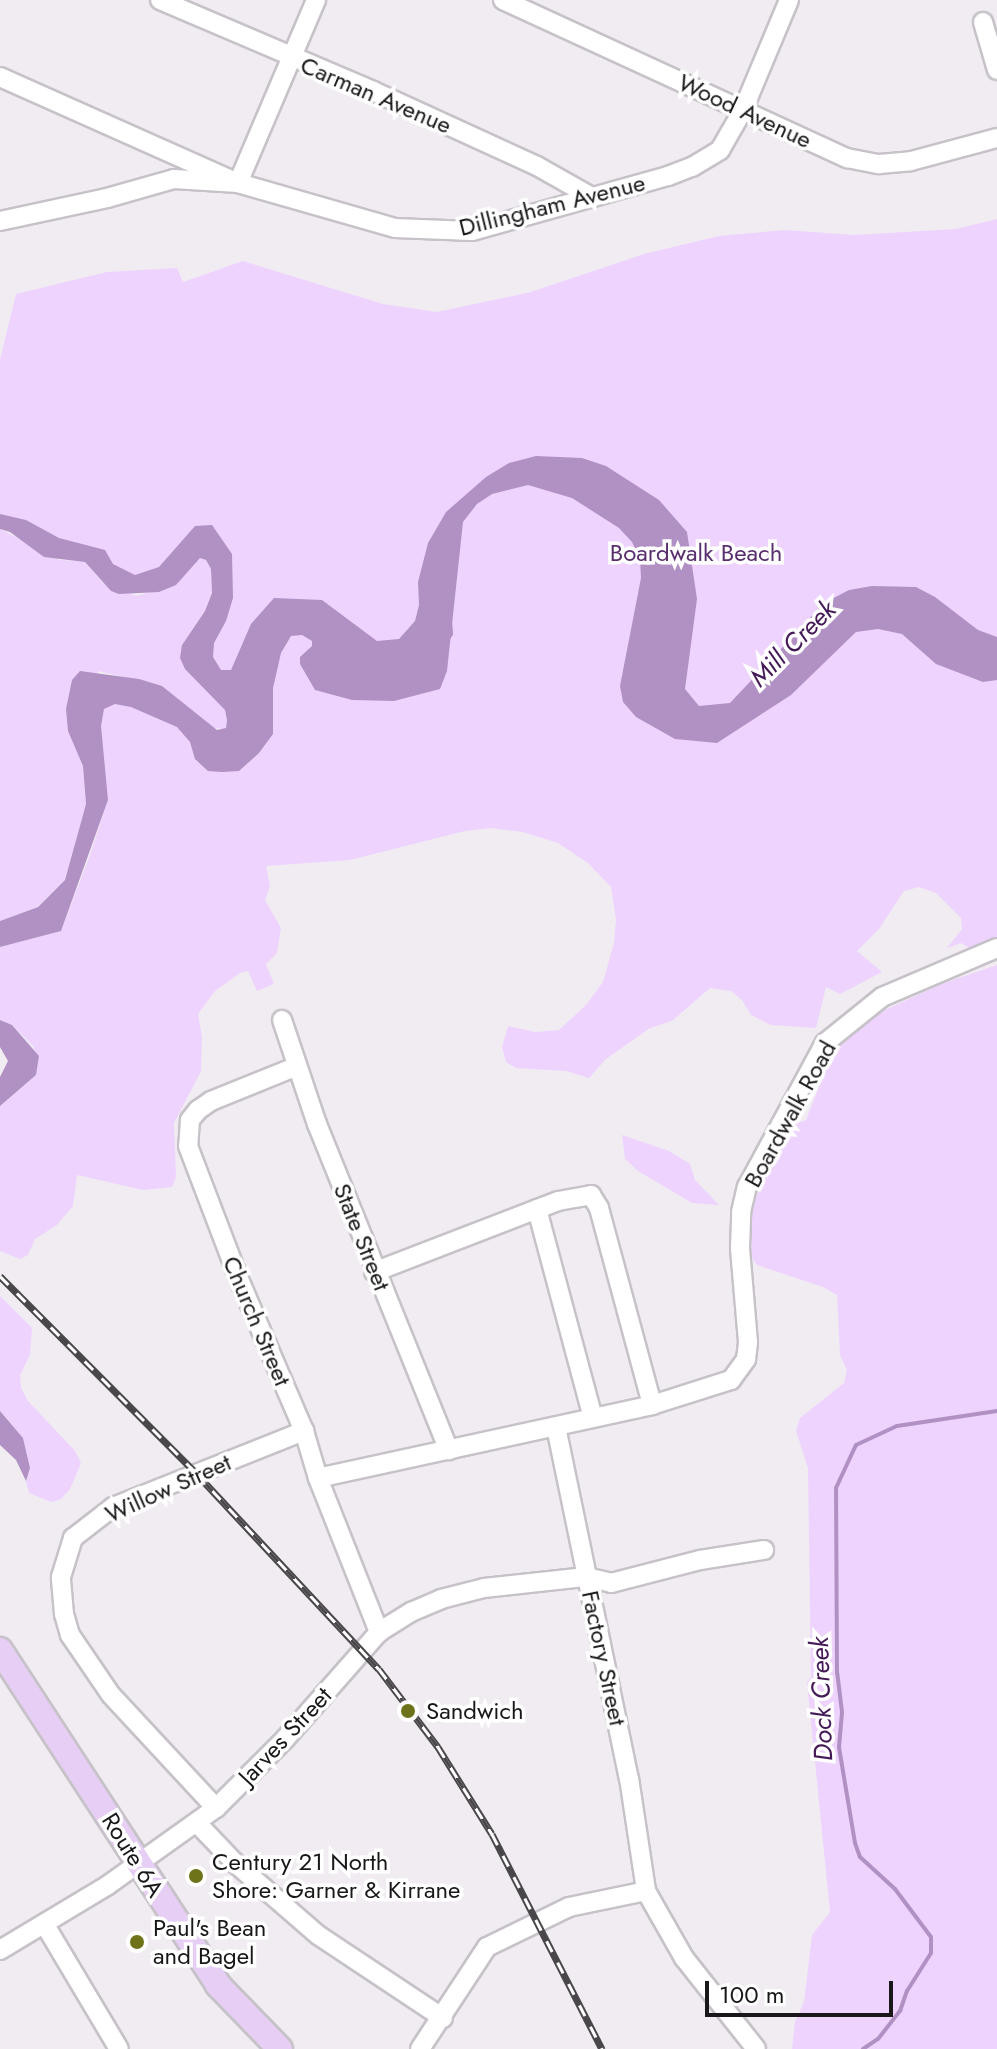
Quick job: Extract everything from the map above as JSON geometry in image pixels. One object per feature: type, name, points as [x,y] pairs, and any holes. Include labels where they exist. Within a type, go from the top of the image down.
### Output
[{"type":"main road","name":"Route 6A","points":[[0,1650],[218,1985],[280,2049]]},
{"type":"street","name":"Carman Avenue","points":[[160,0],[373,91],[537,166],[590,196]]},
{"type":"street","points":[[0,221],[107,198],[174,179],[238,183],[316,0]]},
{"type":"street","name":"Wood Avenue","points":[[503,0],[847,158],[879,164],[911,161],[997,138]]},
{"type":"street","name":"Dillingham Avenue","points":[[0,77],[238,183],[395,228],[432,232],[472,231],[692,167],[720,150],[743,110],[789,0]]},
{"type":"street","points":[[983,22],[997,70]]},
{"type":"street","name":"Boardwalk Road","points":[[652,1405],[724,1385],[737,1376],[746,1359],[748,1342],[740,1248],[741,1212],[747,1187],[825,1043],[882,997],[997,948]]},
{"type":"street","name":"State Street","points":[[282,1020],[295,1067],[374,1272],[415,1360],[449,1450]]},
{"type":"street","name":"Church Street","points":[[295,1067],[211,1101],[190,1120],[188,1146],[205,1195],[304,1431],[318,1478],[379,1632]]},
{"type":"street","points":[[318,1478],[652,1405],[596,1200],[582,1194],[374,1272]]},
{"type":"street","points":[[537,1209],[593,1418]]},
{"type":"street","name":"Factory Street","points":[[556,1427],[629,1778],[646,1891]]},
{"type":"street","name":"Willow Street","points":[[216,1808],[111,1695],[70,1635],[64,1614],[61,1577],[73,1538],[113,1507],[304,1431]]},
{"type":"street","name":"Jarves Street","points":[[0,1950],[140,1864],[216,1808],[308,1714],[379,1632],[425,1605],[463,1593],[586,1577],[611,1583],[700,1560],[764,1550]]},
{"type":"street","points":[[197,1823],[234,1862],[318,1935],[443,2018]]},
{"type":"street","points":[[420,2049],[487,1947],[569,1907],[646,1891],[684,1958],[756,2049]]},
{"type":"street","points":[[45,1925],[119,2049]]},
{"type":"green space","name":"Boardwalk Beach","points":[[997,219],[997,940],[971,949],[961,943],[947,948],[962,929],[961,918],[936,893],[919,887],[904,891],[879,929],[857,951],[882,972],[840,994],[826,987],[816,1028],[771,1025],[751,1015],[742,1000],[731,991],[710,988],[672,1021],[650,1028],[606,1059],[589,1078],[566,1071],[516,1068],[506,1062],[502,1047],[508,1026],[535,1032],[559,1030],[586,1005],[603,982],[614,943],[616,920],[611,887],[588,863],[558,843],[523,832],[491,828],[465,831],[350,860],[266,866],[270,886],[265,900],[281,928],[277,953],[266,964],[274,984],[257,991],[248,971],[240,973],[215,991],[198,1014],[202,1037],[201,1071],[174,1123],[176,1177],[172,1187],[143,1190],[77,1175],[73,1206],[57,1225],[35,1239],[28,1255],[20,1259],[0,1251],[0,1106],[36,1075],[34,1047],[12,1025],[0,1020],[0,947],[61,931],[90,855],[108,800],[88,687],[210,738],[246,729],[201,677],[218,602],[220,569],[204,548],[154,583],[113,574],[0,519],[0,360],[16,294],[107,272],[177,268],[183,282],[243,261],[383,304],[437,312],[531,292],[644,254],[719,236],[785,230],[854,235],[956,229]]},
{"type":"green space","points":[[0,529],[60,560],[85,562],[103,583],[136,596],[176,585],[189,567],[201,558],[206,560],[211,569],[212,592],[205,611],[182,645],[225,710],[227,720],[226,729],[212,728],[162,686],[98,671],[83,766],[86,804],[65,880],[37,907],[0,921]]},
{"type":"green space","points":[[997,965],[997,2049],[792,2049],[795,2022],[804,2002],[812,1935],[830,1912],[807,1682],[811,1677],[808,1468],[796,1431],[800,1418],[844,1383],[847,1370],[840,1355],[837,1295],[823,1287],[757,1265],[746,1250],[748,1232],[755,1199],[787,1135],[795,1124],[806,1120],[834,1048],[865,1019],[944,983]]},
{"type":"green space","points":[[622,1135],[669,1151],[690,1164],[695,1180],[719,1205],[692,1203],[638,1171],[625,1159]]},
{"type":"green space","points":[[0,1296],[32,1328],[30,1355],[20,1375],[21,1388],[28,1401],[75,1451],[81,1463],[70,1489],[61,1499],[51,1502],[29,1493],[26,1481],[30,1468],[23,1438],[0,1411]]},
{"type":"water","points":[[536,456],[582,458],[606,466],[659,500],[687,532],[697,599],[685,689],[699,706],[730,703],[824,603],[849,590],[872,586],[916,587],[935,597],[978,630],[997,637],[997,680],[983,682],[936,664],[902,634],[878,629],[856,632],[791,695],[717,743],[675,739],[636,717],[623,702],[620,686],[641,578],[640,559],[632,542],[619,528],[572,498],[528,485],[492,494],[477,504],[463,522],[447,671],[440,689],[394,701],[352,700],[315,690],[300,664],[300,657],[312,646],[312,641],[302,635],[291,636],[281,653],[273,688],[273,734],[259,753],[239,771],[208,771],[195,759],[190,742],[177,727],[131,707],[115,704],[104,709],[101,726],[108,800],[61,931],[0,947],[0,921],[38,907],[65,880],[86,804],[83,766],[68,731],[66,709],[72,680],[80,671],[139,679],[162,686],[217,730],[226,728],[227,720],[225,710],[185,669],[180,658],[182,645],[205,611],[212,593],[211,569],[206,560],[200,558],[176,585],[159,592],[119,594],[111,591],[85,562],[44,557],[10,532],[0,529],[0,514],[26,520],[59,538],[105,550],[113,564],[135,575],[159,567],[195,526],[212,525],[232,554],[233,598],[226,621],[214,643],[213,657],[221,670],[231,670],[251,624],[274,598],[322,600],[377,641],[399,639],[415,621],[419,605],[418,582],[428,543],[446,512],[486,477],[509,463]]},
{"type":"water","points":[[0,1020],[12,1025],[39,1056],[36,1075],[0,1106],[0,1077],[8,1061],[0,1047]]},
{"type":"water","points":[[0,1411],[23,1438],[30,1468],[26,1481],[16,1460],[0,1445]]},
{"type":"waterway","name":"Mill Creek","points":[[447,640],[451,634],[450,619]]},
{"type":"waterway","name":"Dock Creek","points":[[863,2049],[878,2039],[900,2011],[907,1991],[931,1953],[931,1937],[895,1889],[860,1857],[855,1843],[839,1747],[842,1712],[837,1673],[836,1488],[856,1445],[897,1426],[997,1411]]},
{"type":"railway","points":[[0,1276],[196,1473],[379,1669],[438,1747],[492,1834],[602,2049]]},
{"type":"place","name":"Sandwich","points":[[408,1711]]},
{"type":"place","name":"Century 21 North Shore: Garner & Kirrane","points":[[196,1876]]},
{"type":"place","name":"Paul's Bean and Bagel","points":[[137,1942]]}]
